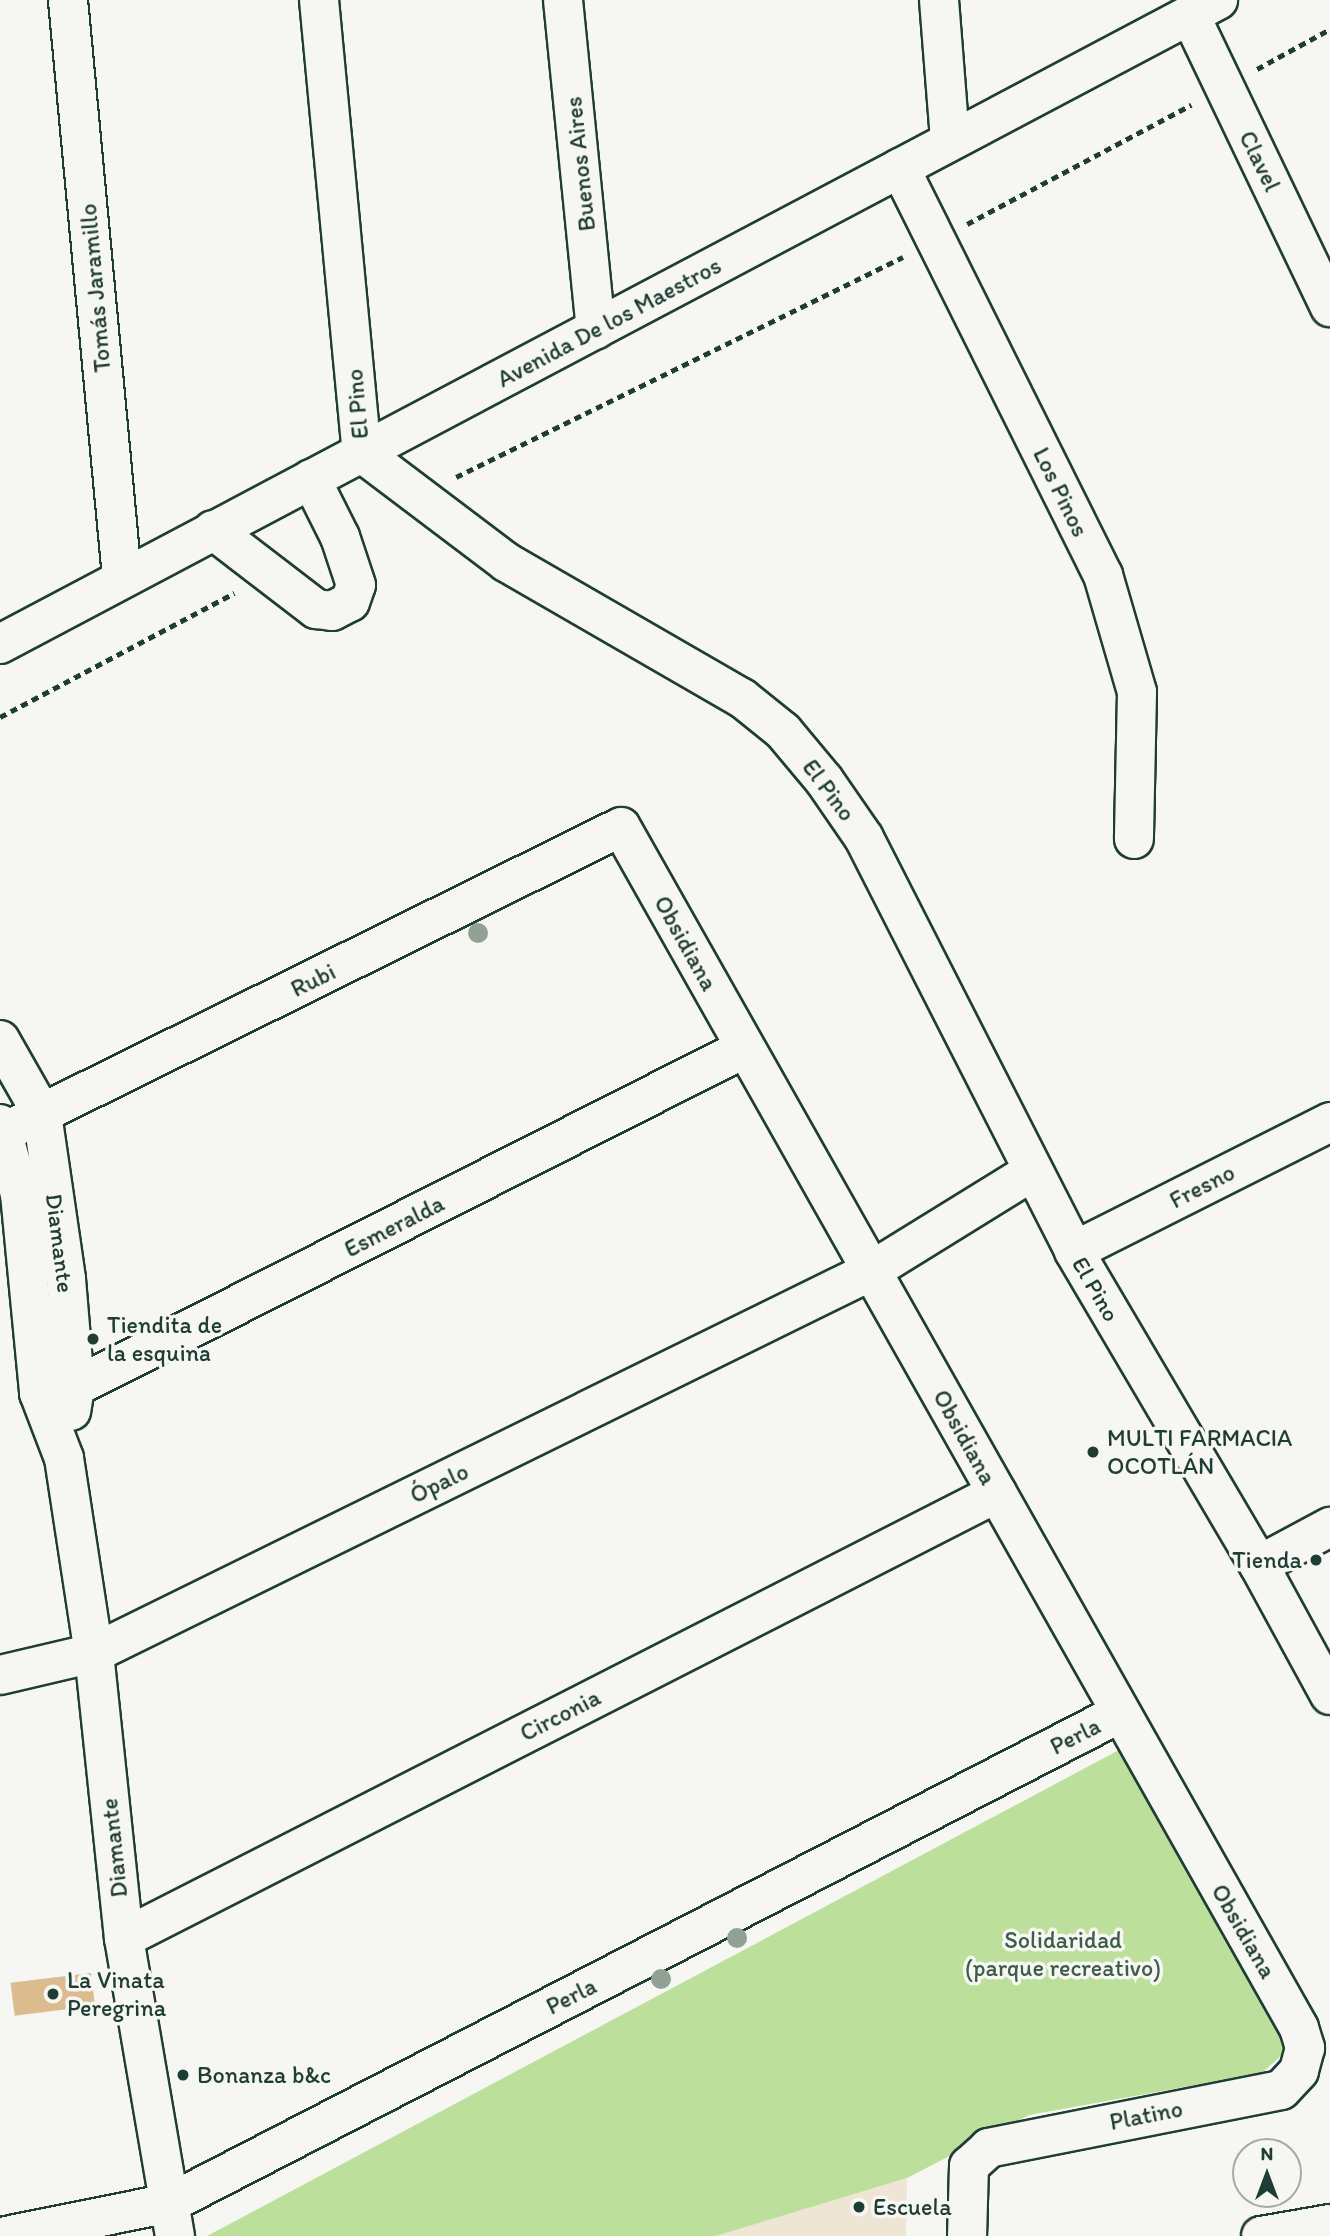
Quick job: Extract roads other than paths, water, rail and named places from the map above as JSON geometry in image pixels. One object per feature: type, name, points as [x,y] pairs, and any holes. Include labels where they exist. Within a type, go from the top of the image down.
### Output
[{"type":"street","name":"Tomás Jaramillo","points":[[68,0],[122,577]]},
{"type":"street","name":"El Pino","points":[[318,0],[362,453],[506,562],[742,698],[783,731],[864,838],[1074,1251],[1259,1565],[1330,1695]]},
{"type":"street","name":"Buenos Aires","points":[[563,0],[596,329]]},
{"type":"street","points":[[939,0],[950,141]]},
{"type":"street","name":"Avenida De los Maestros","points":[[0,644],[122,577],[362,453],[1204,7]]},
{"type":"street","name":"Clavel","points":[[1204,7],[1224,87],[1330,307]]},
{"type":"street","name":"Los Pinos","points":[[900,168],[1102,575],[1138,692],[1134,839]]},
{"type":"street","points":[[213,530],[316,609],[332,611],[350,602],[356,585],[340,537],[312,479]]},
{"type":"street","name":"Obsidiana","points":[[621,827],[1299,2028],[1305,2048]]},
{"type":"street","name":"Rubi","points":[[2,1128],[42,1114],[621,827]]},
{"type":"street","name":"Diamante","points":[[0,1040],[42,1114],[66,1279],[57,1390]]},
{"type":"street","name":"Esmeralda","points":[[57,1390],[746,1048]]},
{"type":"street","name":"Fresno","points":[[1074,1251],[1330,1122]]},
{"type":"street","name":"Diamante","points":[[2,1128],[20,1194],[57,1390],[64,1458],[94,1653],[124,1938],[172,2219]]},
{"type":"street","name":"Ópalo","points":[[0,1675],[94,1653],[871,1271],[1033,1171]]},
{"type":"street","name":"Circonia","points":[[124,1938],[997,1493]]},
{"type":"street","points":[[1259,1565],[1330,1527]]},
{"type":"street","name":"Perla","points":[[6,2236],[172,2219],[1120,1713]]},
{"type":"street","name":"Platino","points":[[967,2236],[970,2166],[989,2148],[1022,2138],[1281,2090],[1299,2071],[1305,2048]]},
{"type":"street","points":[[1261,2236],[1330,2224]]},
{"type":"place","name":"Tiendita de la esquina","points":[[93,1339]]},
{"type":"place","name":"MULTI FARMACIA OCOTLÁN","points":[[1093,1452]]},
{"type":"place","name":"Tienda","points":[[1316,1560]]},
{"type":"place","name":"La Vinata Peregrina","points":[[53,1994]]},
{"type":"place","name":"Bonanza b&c","points":[[183,2075]]},
{"type":"place","name":"Escuela","points":[[859,2207]]},
{"type":"park label","name":"Solidaridad (parque recreativo)","points":[[1063,1954]]}]
